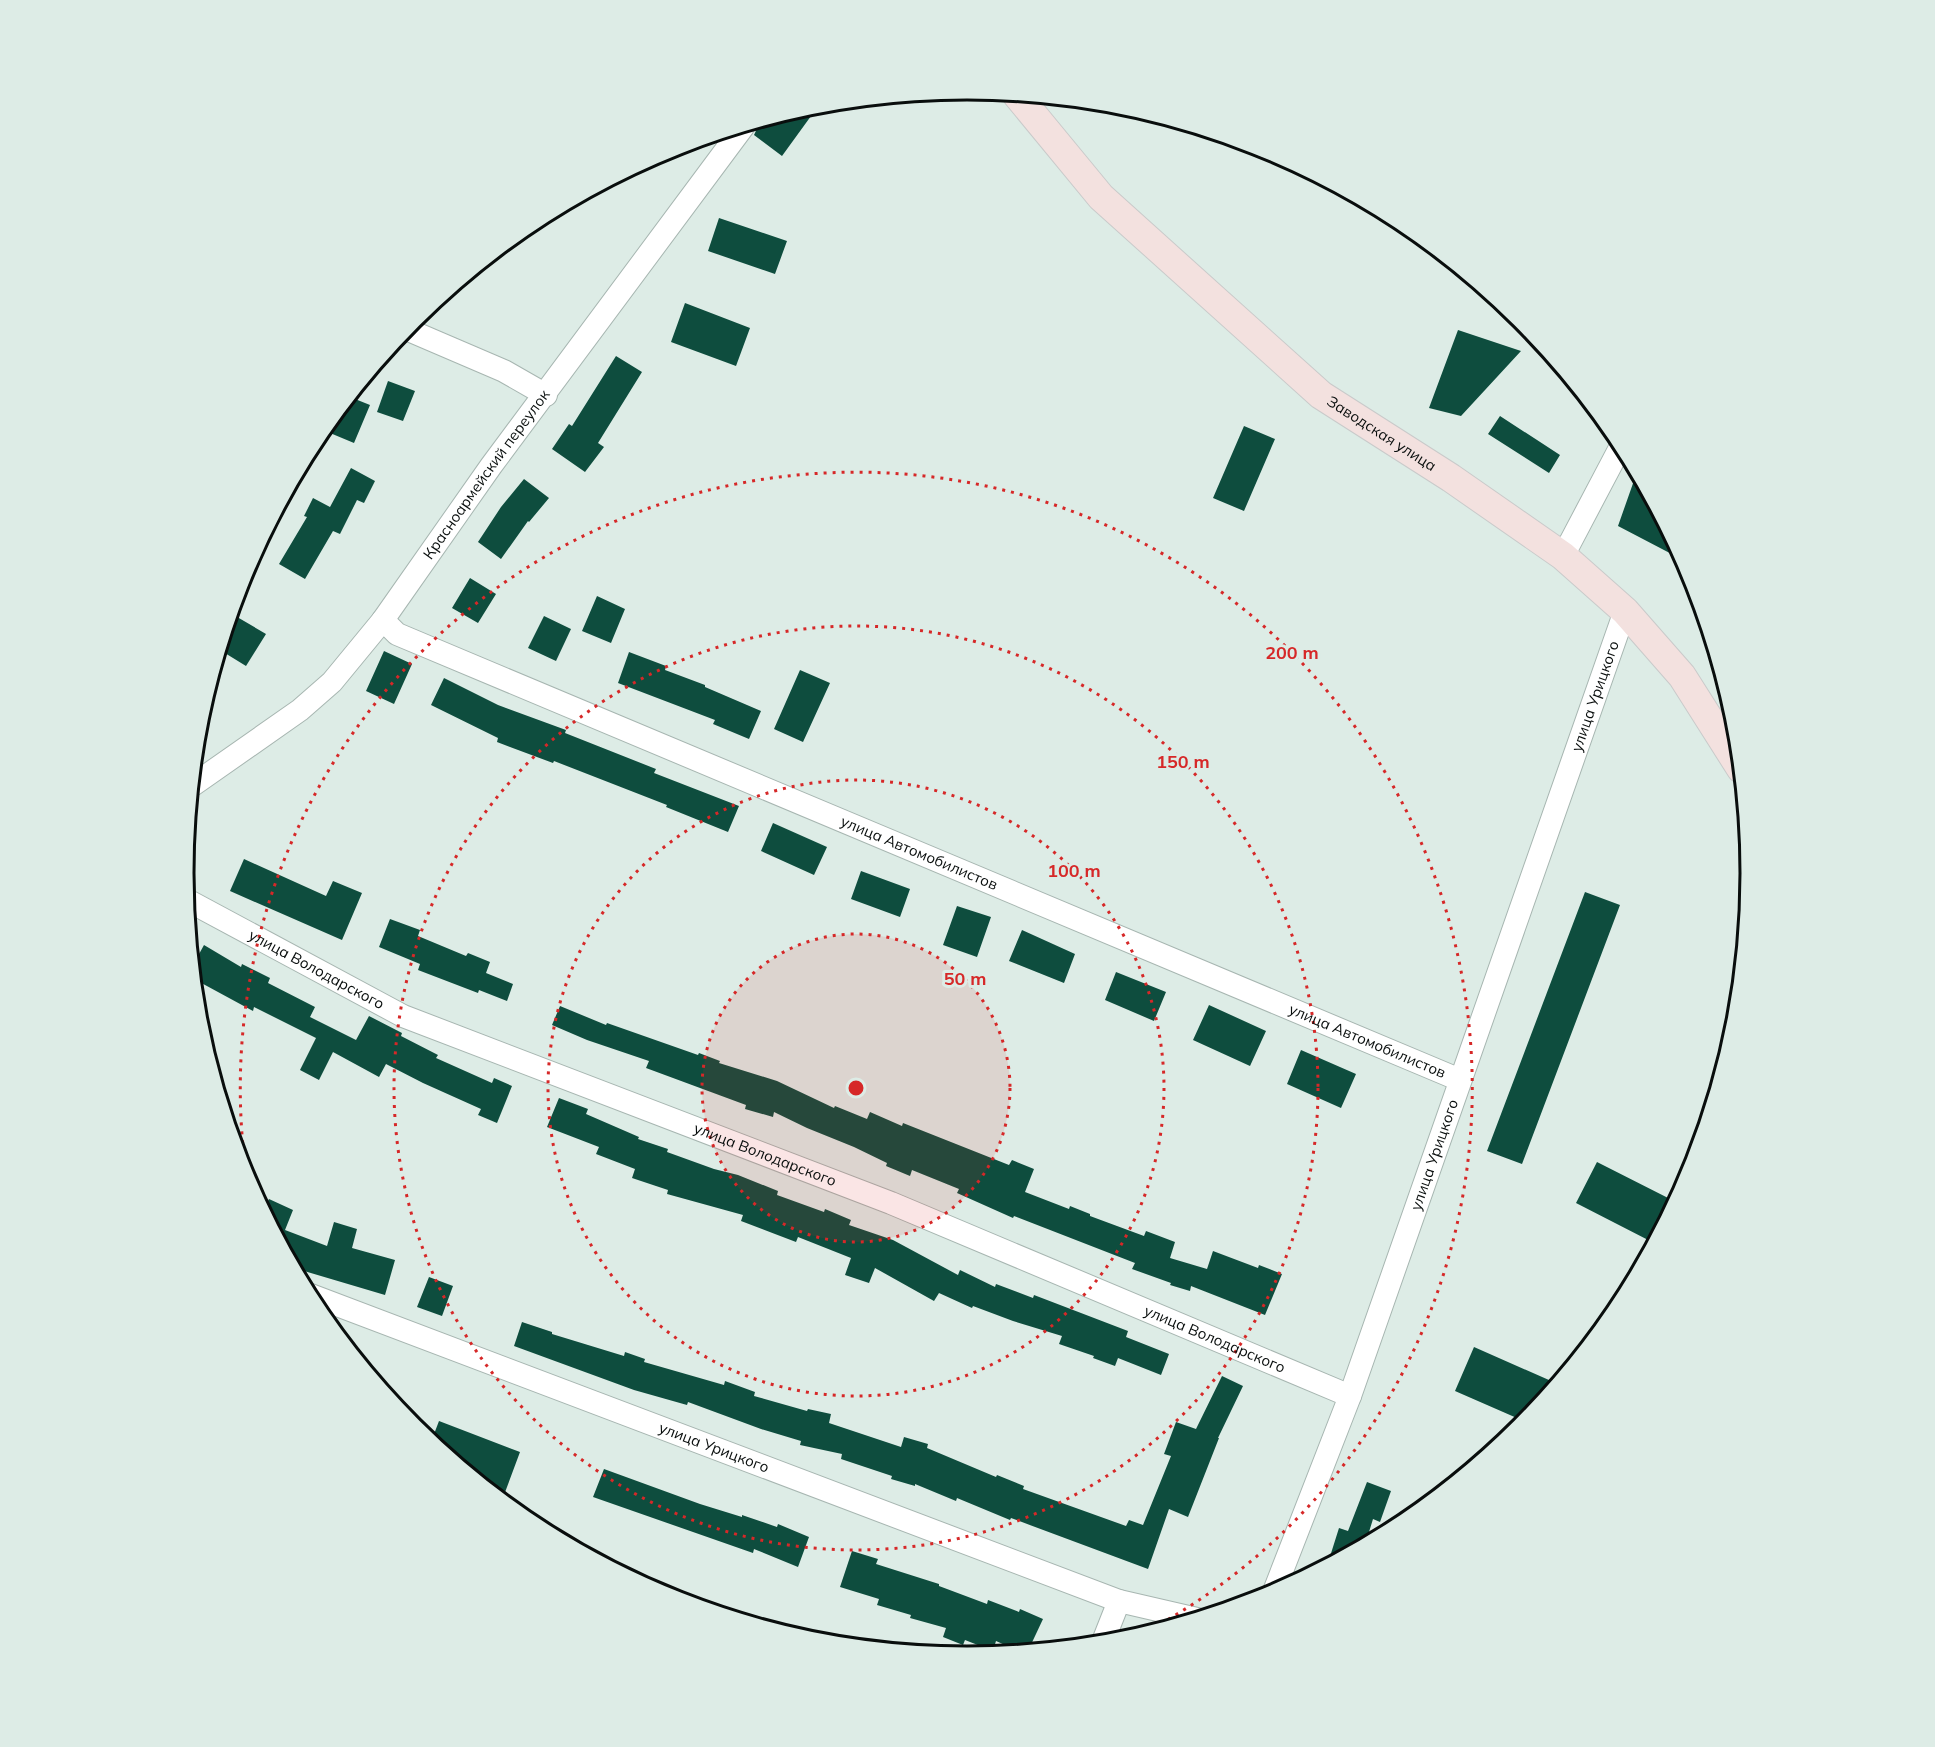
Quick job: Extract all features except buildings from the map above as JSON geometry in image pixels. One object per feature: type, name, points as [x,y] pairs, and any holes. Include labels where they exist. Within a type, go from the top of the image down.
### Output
[{"type":"main road","name":"Заводская улица","points":[[1023,103],[1101,197],[1321,395],[1451,477],[1563,556],[1625,611],[1682,676],[1731,753]]},
{"type":"street","name":"Красноармейский переулок","points":[[200,780],[300,710],[332,682],[383,620],[491,466],[736,137]]},
{"type":"street","points":[[415,333],[504,371],[546,395]]},
{"type":"street","points":[[1563,556],[1617,454]]},
{"type":"street","name":"улица Урицкого","points":[[1278,1581],[1350,1396],[1625,611]]},
{"type":"street","name":"улица Автомобилистов","points":[[383,620],[397,634],[1460,1080]]},
{"type":"street","name":"улица Володарского","points":[[195,904],[403,1016],[891,1203],[1350,1396]]},
{"type":"street","name":"улица Урицкого","points":[[323,1300],[1119,1601],[1182,1616]]},
{"type":"street","points":[[1106,1634],[1119,1601]]}]
